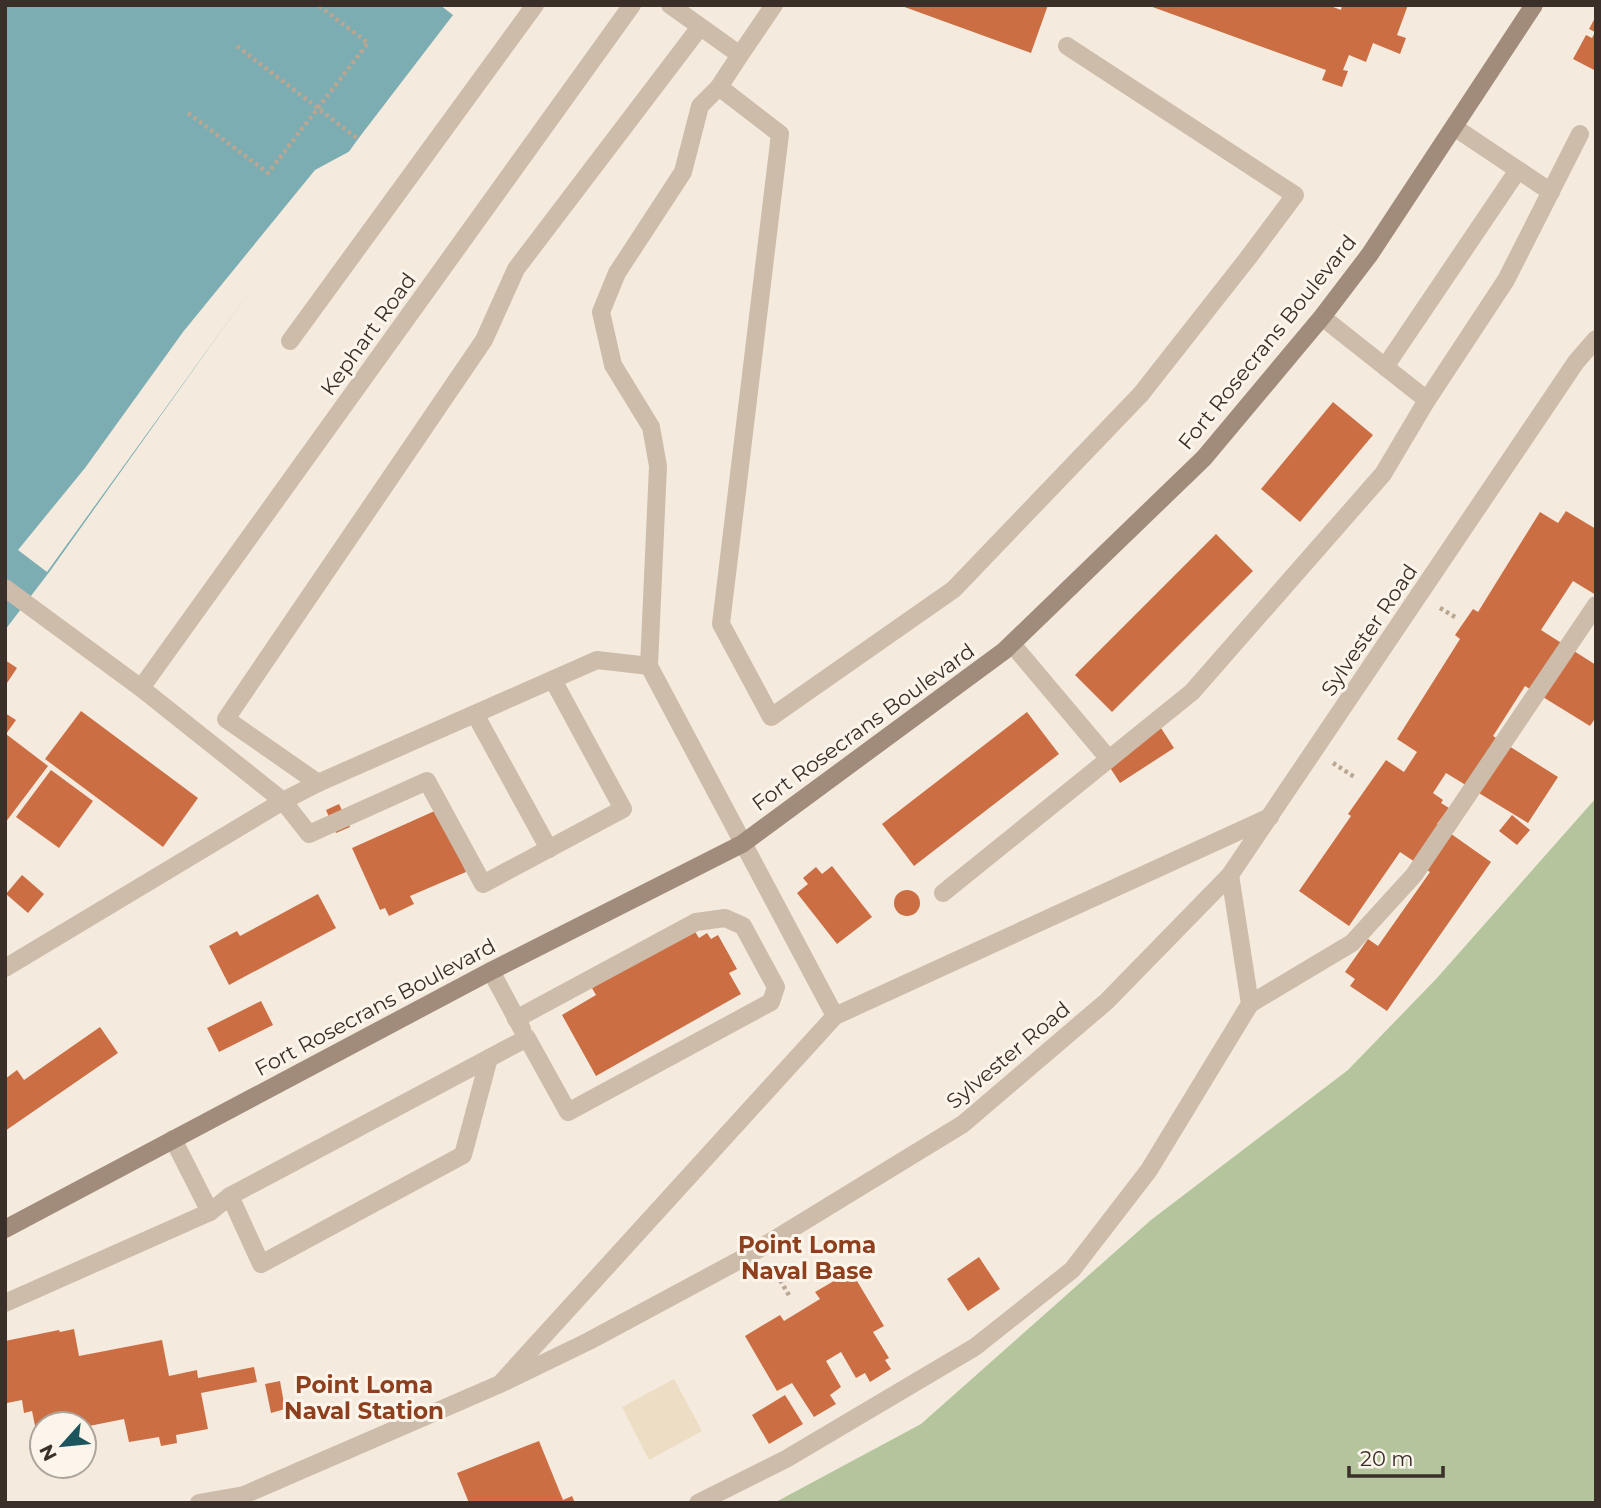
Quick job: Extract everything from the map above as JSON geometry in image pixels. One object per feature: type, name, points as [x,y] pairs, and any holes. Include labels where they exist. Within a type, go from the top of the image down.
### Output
[{"type":"street","points":[[290,341],[535,5]]},
{"type":"street","name":"Kephart Road","points":[[141,688],[632,5]]},
{"type":"street","points":[[670,5],[740,55]]},
{"type":"street","points":[[774,5],[719,86],[700,106],[683,172],[617,273],[601,312],[613,365],[651,427],[658,466],[649,666],[835,1016]]},
{"type":"street","name":"Fort Rosecrans Boulevard","points":[[5,1229],[491,971],[742,844],[1004,651],[1204,458],[1322,317],[1370,254],[1534,5]]},
{"type":"street","points":[[318,783],[226,719],[484,340],[516,269],[700,27]]},
{"type":"street","points":[[719,86],[780,134],[721,624],[771,717],[954,589],[1141,394],[1295,195],[1067,46]]},
{"type":"street","points":[[1454,127],[1550,192]]},
{"type":"street","points":[[943,893],[1192,692],[1383,474],[1426,400],[1506,280],[1580,134]]},
{"type":"street","points":[[1385,367],[1518,170]]},
{"type":"street","points":[[1322,317],[1426,400]]},
{"type":"street","name":"Sylvester Road","points":[[199,1503],[244,1495],[500,1384],[589,1341],[761,1248],[963,1124],[1107,1001],[1230,875],[1576,362],[1596,339]]},
{"type":"street","points":[[5,588],[141,688],[283,801],[309,834],[427,781],[483,884],[623,809],[553,680]]},
{"type":"street","points":[[698,1503],[786,1458],[975,1348],[1073,1270],[1149,1170],[1250,1004],[1352,943],[1415,875],[1596,605]]},
{"type":"street","points":[[1012,644],[1109,759]]},
{"type":"street","points":[[5,968],[283,801],[318,783],[597,660],[649,666]]},
{"type":"street","points":[[475,714],[549,849]]},
{"type":"street","points":[[500,1384],[835,1016],[1270,817]]},
{"type":"street","points":[[1230,875],[1250,1004]]},
{"type":"street","points":[[491,971],[516,1019],[568,1112],[771,1002],[776,987],[743,926],[725,918],[696,922],[516,1019]]},
{"type":"street","points":[[5,1303],[210,1212],[230,1196],[527,1038]]},
{"type":"street","points":[[230,1196],[261,1264],[463,1155],[489,1058]]},
{"type":"street","points":[[173,1139],[210,1212]]},
{"type":"path","points":[[188,113],[268,173],[368,43],[318,5]]},
{"type":"path","points":[[237,46],[358,139]]},
{"type":"path","points":[[1329,760],[1356,778]]},
{"type":"path","points":[[761,1248],[790,1297]]},
{"type":"green space","points":[[1596,798],[1596,1503],[774,1503],[921,1424],[1151,1220],[1348,1070],[1437,978]]},
{"type":"shaded area","points":[[674,1379],[702,1431],[649,1460],[622,1407]]},
{"type":"water","points":[[5,5],[440,5],[453,15],[358,139],[5,630]]},
{"type":"pier","points":[[352,150],[47,572],[18,550],[85,468],[183,332],[315,170]]},
{"type":"building","points":[[899,5],[1048,5],[1031,53]]},
{"type":"building","points":[[1147,5],[1328,5],[1341,10],[1342,5],[1408,5],[1397,35],[1406,38],[1400,54],[1373,43],[1366,62],[1349,55],[1343,70],[1348,71],[1342,87],[1322,80],[1326,70]]},
{"type":"building","points":[[1596,16],[1596,71],[1573,59],[1586,35],[1592,38],[1595,32],[1589,29]]},
{"type":"building","points":[[1333,402],[1373,435],[1300,522],[1261,489]]},
{"type":"building","points":[[1566,511],[1596,529],[1596,595],[1573,581],[1541,630],[1596,665],[1596,717],[1590,726],[1525,686],[1493,736],[1558,777],[1528,823],[1446,773],[1433,793],[1449,808],[1437,824],[1491,862],[1387,1011],[1350,986],[1355,979],[1345,972],[1368,939],[1378,946],[1430,872],[1400,852],[1349,926],[1299,891],[1386,760],[1404,772],[1417,752],[1397,739],[1460,639],[1455,635],[1473,609],[1478,612],[1540,512],[1558,523]]},
{"type":"building","points":[[1216,534],[1253,571],[1112,712],[1075,675]]},
{"type":"building","points":[[5,660],[17,668],[7,683],[5,682]]},
{"type":"building","points":[[81,711],[198,798],[163,847],[45,759]]},
{"type":"building","points":[[1027,712],[1059,754],[914,866],[882,824]]},
{"type":"building","points":[[5,713],[16,720],[6,734],[48,766],[5,823]]},
{"type":"building","points":[[1161,728],[1174,748],[1120,783],[1107,763]]},
{"type":"building","points":[[51,770],[93,801],[59,848],[16,817]]},
{"type":"building","points":[[339,804],[350,827],[336,833],[326,810]]},
{"type":"building","points":[[439,809],[466,872],[410,896],[414,904],[389,916],[385,908],[380,910],[352,848]]},
{"type":"building","points":[[1512,815],[1530,830],[1517,845],[1499,831]]},
{"type":"building","points":[[832,866],[872,917],[837,944],[797,893],[808,884],[803,878],[816,867],[822,874]]},
{"type":"building","points":[[22,875],[44,894],[28,913],[6,894]]},
{"type":"building","points":[[907,890],[916,894],[920,903],[916,912],[907,916],[898,912],[894,903],[898,894]]},
{"type":"building","points":[[318,894],[336,928],[229,985],[209,946],[237,931],[240,936]]},
{"type":"building","points":[[694,930],[699,938],[707,933],[711,939],[718,935],[737,969],[729,973],[741,994],[596,1076],[562,1015],[596,995],[592,988]]},
{"type":"building","points":[[261,1001],[273,1025],[219,1052],[207,1028]]},
{"type":"building","points":[[100,1027],[118,1053],[5,1131],[5,1079],[17,1070],[24,1080]]},
{"type":"building","points":[[979,1257],[1000,1289],[968,1311],[947,1279]]},
{"type":"building","points":[[851,1271],[884,1326],[873,1332],[889,1358],[885,1360],[891,1369],[870,1382],[865,1373],[856,1378],[841,1352],[826,1361],[841,1387],[830,1395],[836,1404],[814,1417],[792,1383],[777,1391],[745,1336],[780,1315],[784,1321],[820,1299],[815,1292]]},
{"type":"building","points":[[74,1329],[79,1356],[162,1340],[169,1376],[197,1370],[198,1378],[254,1367],[257,1382],[201,1393],[208,1429],[176,1435],[177,1443],[161,1446],[159,1437],[129,1442],[124,1419],[98,1424],[98,1410],[28,1410],[24,1413],[22,1400],[7,1403],[5,1341],[59,1330]]},
{"type":"building","points":[[280,1381],[285,1409],[271,1413],[265,1384]]},
{"type":"building","points":[[785,1395],[803,1424],[769,1444],[752,1415]]},
{"type":"building","points":[[539,1441],[563,1500],[572,1496],[575,1503],[469,1503],[457,1473]]},
{"type":"district","name":"Point Loma Naval Base","points":[[807,1258]]},
{"type":"district","name":"Point Loma Naval Station","points":[[364,1398]]}]
